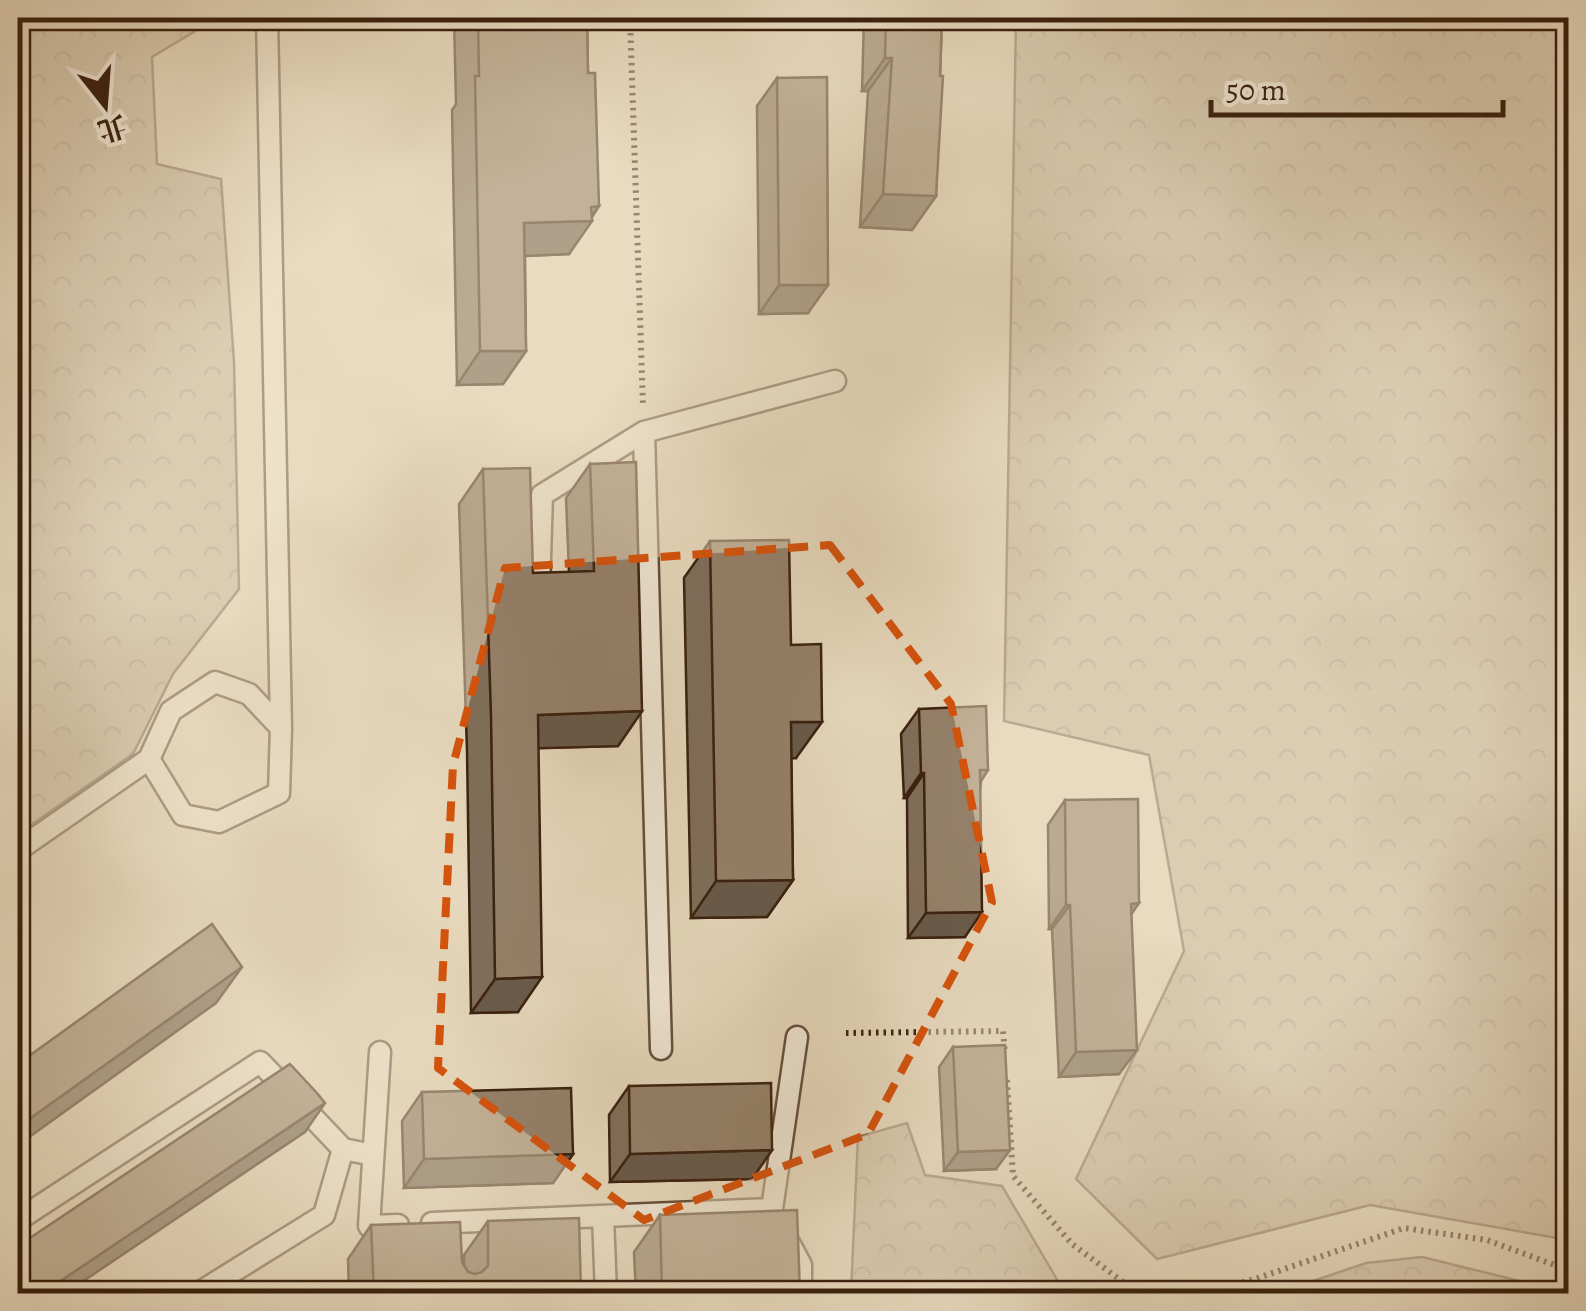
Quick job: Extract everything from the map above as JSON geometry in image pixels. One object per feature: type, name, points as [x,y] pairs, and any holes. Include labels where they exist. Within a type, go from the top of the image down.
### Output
[{"type":"lane","points":[[149,759],[183,815],[219,822],[279,793],[281,728],[267,18]]},
{"type":"lane","points":[[539,590],[542,495],[644,432],[835,380]]},
{"type":"lane","points":[[644,432],[660,1048]]},
{"type":"lane","points":[[18,850],[149,759],[171,711],[215,682],[249,694],[281,728]]},
{"type":"lane","points":[[797,1037],[772,1209],[801,1265],[802,1294]]},
{"type":"lane","points":[[380,1052],[369,1226],[450,1232],[602,1216],[772,1209]]},
{"type":"lane","points":[[18,1220],[260,1062],[343,1149],[374,1155]]},
{"type":"lane","points":[[197,1294],[324,1215],[343,1149]]},
{"type":"lane","points":[[602,1216],[606,1294]]},
{"type":"path","points":[[630,18],[644,432]]},
{"type":"path","points":[[846,1033],[1003,1031],[1013,1176],[1072,1244],[1139,1294]]},
{"type":"path","points":[[1199,1294],[1404,1228],[1487,1240],[1568,1270]]},
{"type":"highlighted area","points":[[830,545],[951,704],[992,902],[868,1134],[644,1220],[438,1068],[453,765],[505,568]]},
{"type":"green space","points":[[18,18],[217,18],[152,57],[157,164],[221,179],[234,362],[239,589],[173,674],[133,754],[18,834]]},
{"type":"green space","points":[[1016,18],[1568,18],[1568,1240],[1370,1205],[1157,1259],[1076,1179],[1184,951],[1149,755],[1004,721]]},
{"type":"green space","points":[[907,1123],[925,1175],[1002,1186],[1065,1293],[851,1293],[858,1137]]},
{"type":"green space","points":[[1422,1257],[1536,1285],[1545,1293],[1278,1293],[1366,1263]]},
{"type":"building","points":[[478,18],[587,18],[588,73],[595,73],[599,206],[591,207],[592,221],[524,223],[526,351],[480,351],[475,76],[479,76]]},
{"type":"building","points":[[886,18],[942,18],[936,196],[883,194],[892,58],[885,58]]},
{"type":"building","points":[[827,77],[828,285],[779,285],[777,78]]},
{"type":"building","points":[[636,462],[642,711],[538,715],[542,977],[495,979],[483,469],[530,468],[533,573],[594,571],[590,464]]},
{"type":"building","points":[[789,540],[791,645],[821,644],[822,722],[791,722],[793,880],[716,881],[710,541]]},
{"type":"building","points":[[986,706],[988,770],[980,770],[982,912],[926,913],[919,709]]},
{"type":"building","points":[[1138,799],[1139,903],[1131,904],[1137,1050],[1076,1052],[1070,905],[1066,905],[1065,800]]},
{"type":"building","points":[[212,924],[242,967],[18,1127],[18,1064]]},
{"type":"building","points":[[1005,1045],[1010,1150],[958,1152],[953,1047]]},
{"type":"building","points":[[290,1064],[325,1103],[41,1294],[18,1294],[18,1246]]},
{"type":"building","points":[[771,1083],[772,1150],[630,1154],[629,1086]]},
{"type":"building","points":[[571,1088],[573,1154],[424,1159],[422,1092]]},
{"type":"building","points":[[797,1210],[800,1294],[662,1294],[660,1215]]},
{"type":"building","points":[[579,1218],[581,1294],[374,1294],[371,1225],[460,1222],[462,1262],[468,1272],[475,1274],[488,1266],[488,1221]]}]
